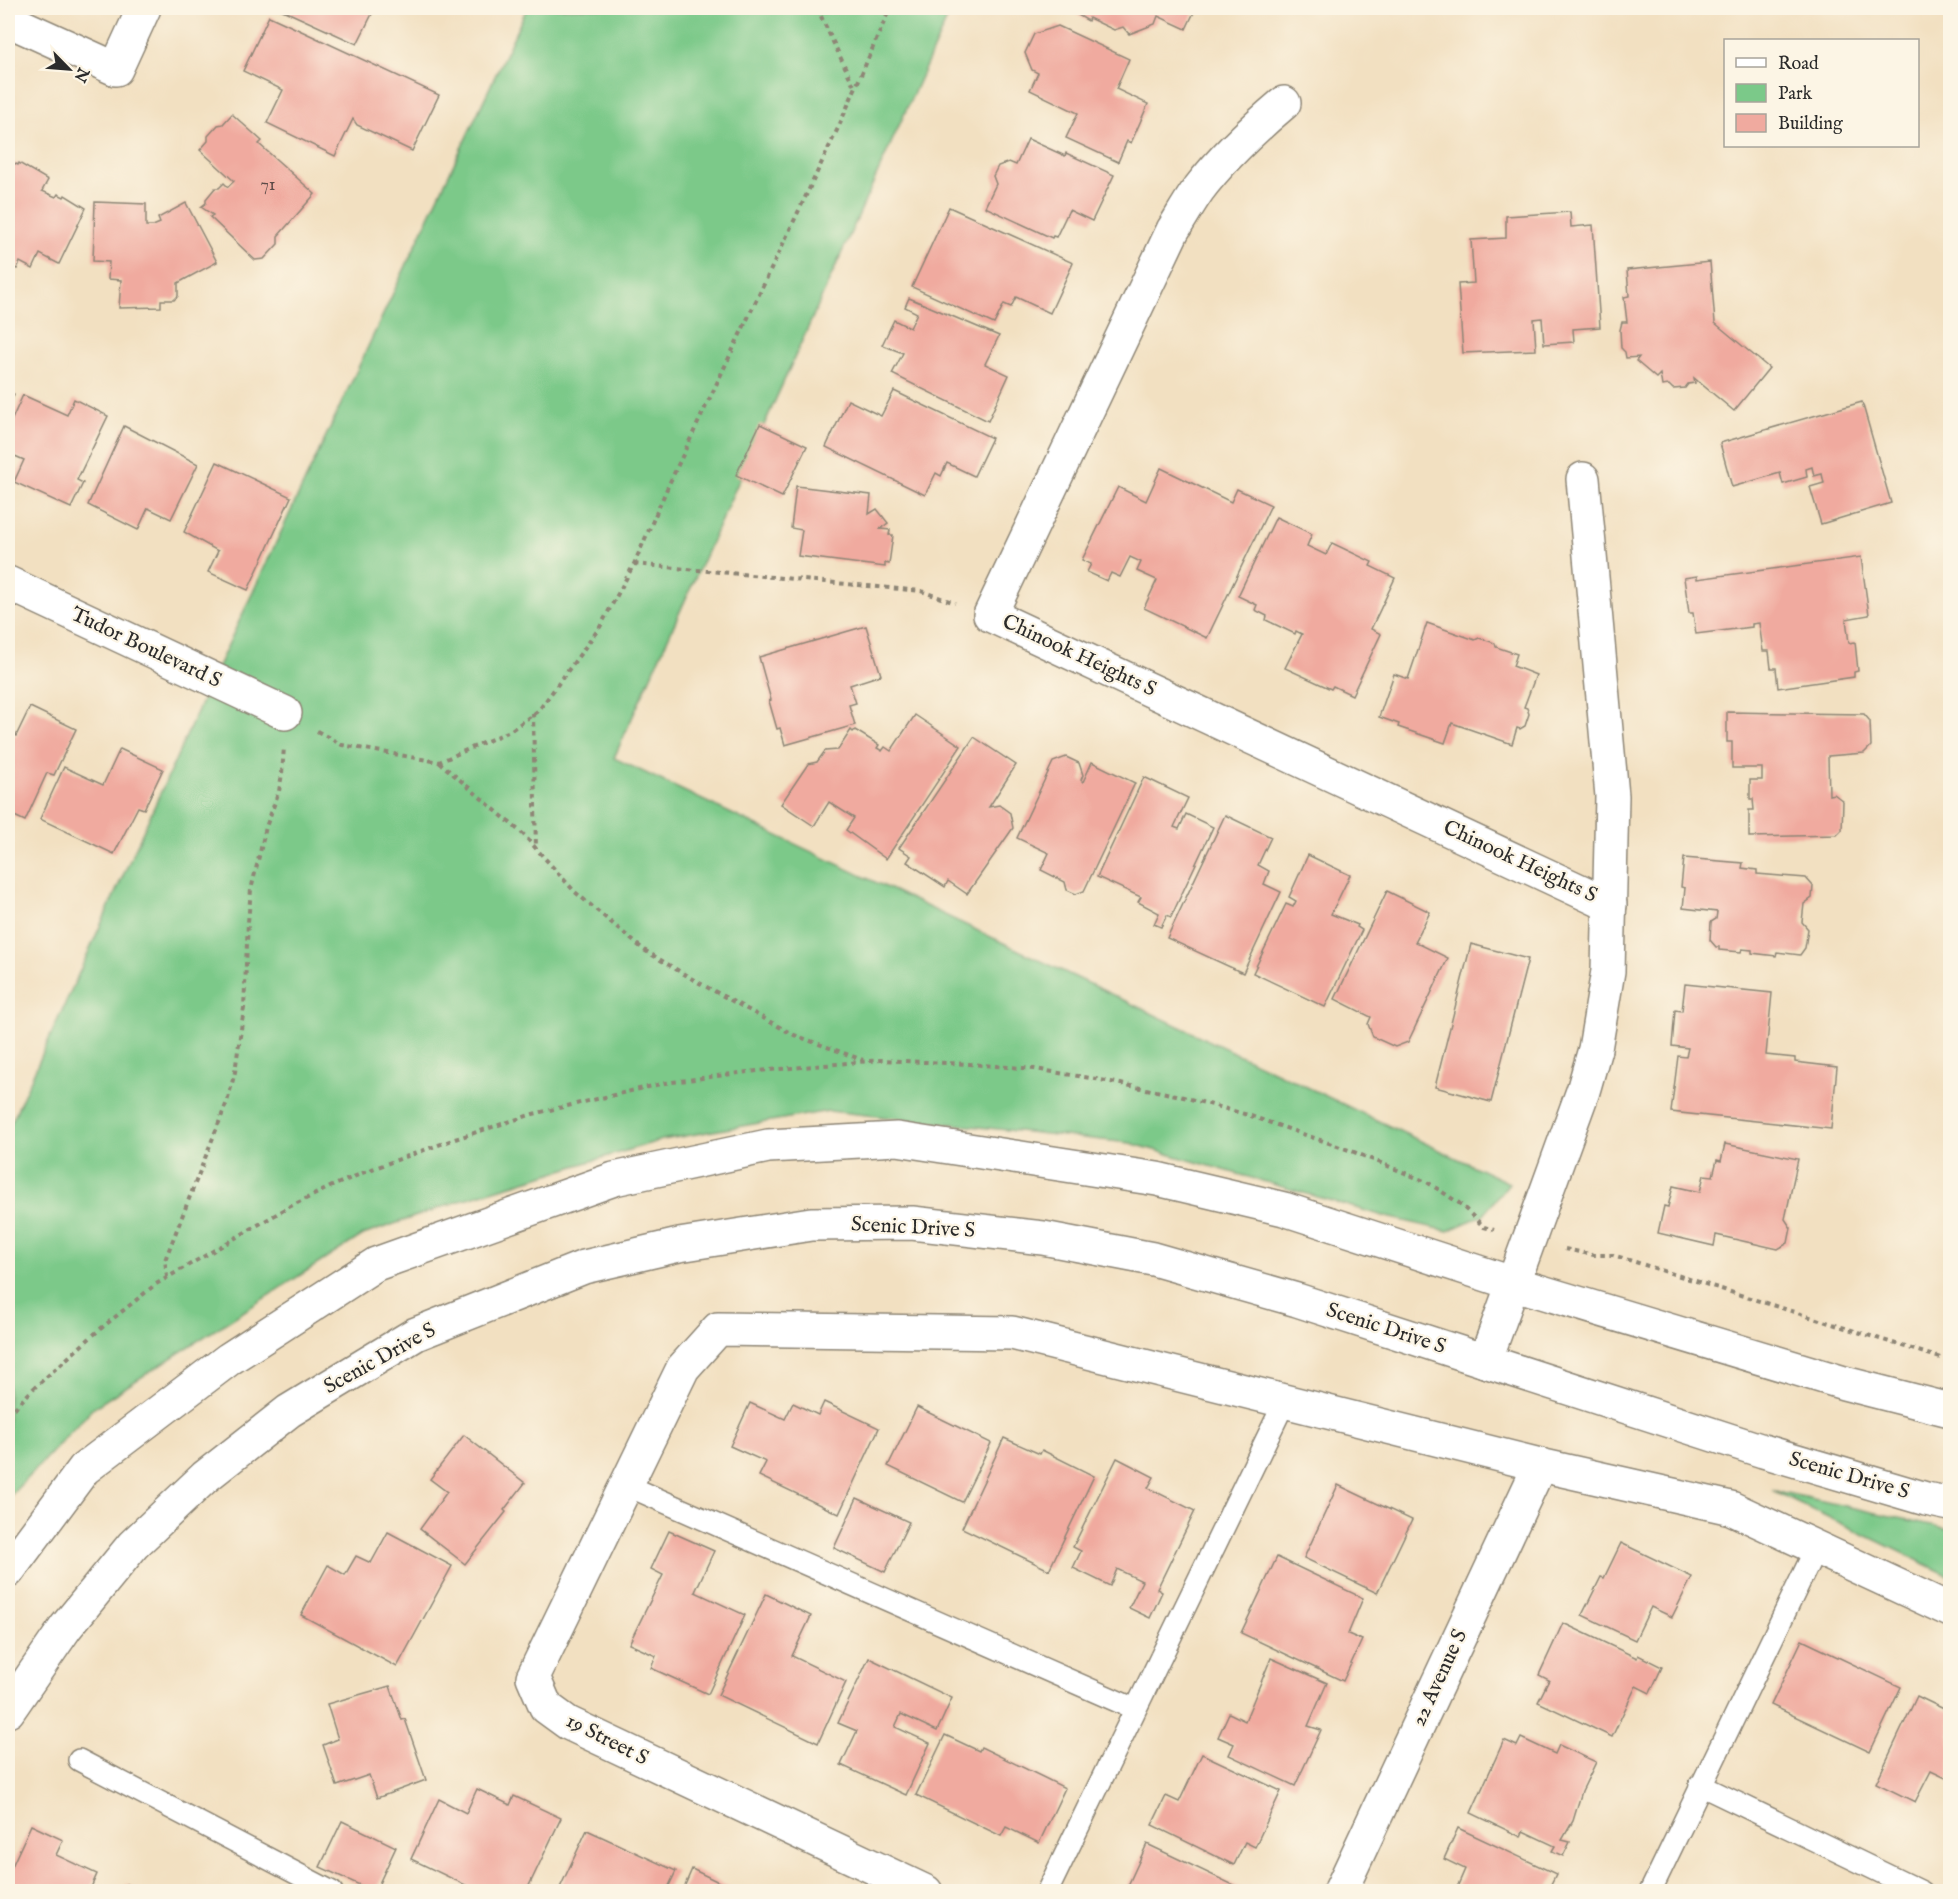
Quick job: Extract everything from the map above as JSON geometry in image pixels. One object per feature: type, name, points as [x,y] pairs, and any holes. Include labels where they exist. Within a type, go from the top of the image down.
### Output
[{"type":"street","points":[[8,20],[116,69],[144,8]]},
{"type":"street","name":"Chinook Heights S","points":[[1284,103],[1251,130],[1222,160],[1197,192],[1173,230],[990,615],[1610,904]]},
{"type":"street","name":"Chinook Heights S","points":[[1485,1360],[1515,1284],[1583,1091],[1595,1049],[1608,971],[1612,796],[1583,480]]},
{"type":"street","name":"Tudor Boulevard S","points":[[8,583],[285,713]]},
{"type":"street","points":[[8,1572],[84,1469],[229,1359],[376,1264],[614,1179],[768,1146],[897,1139],[1157,1179],[1284,1209],[1515,1284],[1844,1383],[1950,1410]]},
{"type":"street","name":"Scenic Drive S","points":[[8,1711],[66,1627],[133,1545],[205,1477],[289,1411],[416,1334],[584,1267],[679,1245],[811,1224],[912,1223],[1043,1238],[1154,1259],[1297,1300],[1763,1451],[1950,1504]]},
{"type":"street","name":"19 Street S","points":[[926,1892],[568,1723],[546,1707],[533,1677],[683,1368],[718,1329],[1012,1333],[1286,1401]]},
{"type":"street","points":[[1286,1401],[1540,1465],[1731,1508],[1950,1610]]},
{"type":"street","name":"22 Avenue S","points":[[1340,1892],[1540,1465]]},
{"type":"lane","points":[[1047,1892],[1286,1401]]},
{"type":"lane","points":[[626,1485],[1135,1709]]},
{"type":"lane","points":[[1650,1892],[1816,1548]]},
{"type":"lane","points":[[79,1760],[323,1890]]},
{"type":"lane","points":[[1700,1785],[1922,1892]]},
{"type":"path","points":[[817,8],[855,89]]},
{"type":"path","points":[[439,762],[510,731],[538,710],[600,627],[634,564],[669,484],[855,89],[890,8]]},
{"type":"path","points":[[634,564],[921,591],[990,615]]},
{"type":"path","points":[[167,1277],[165,1260],[227,1102],[235,1071],[244,1008],[251,890],[266,827],[279,791],[285,713],[342,745],[439,762],[523,834],[575,892],[645,950],[794,1035],[865,1061]]},
{"type":"path","points":[[533,714],[536,850]]},
{"type":"green space","points":[[527,8],[952,8],[614,758],[1509,1183],[1483,1215],[1448,1231],[1387,1217],[1130,1143],[829,1111],[662,1140],[468,1198],[363,1235],[93,1408],[8,1498],[8,1130],[212,679]]},
{"type":"green space","points":[[1772,1490],[1950,1529],[1950,1576]]},
{"type":"building","points":[[278,8],[375,8],[357,44]]},
{"type":"building","points":[[1066,8],[1196,8],[1186,29],[1158,16],[1155,24],[1129,34],[1123,27],[1114,30],[1089,18],[1088,21]]},
{"type":"building","points":[[269,16],[439,95],[412,151],[357,125],[353,119],[335,156],[267,123],[283,90],[243,71]]},
{"type":"building","points":[[1058,26],[1129,59],[1116,89],[1148,104],[1131,143],[1127,141],[1118,162],[1066,138],[1078,113],[1030,90],[1038,73],[1032,70],[1025,53],[1034,34]]},
{"type":"building","points":[[232,114],[262,141],[259,144],[315,194],[278,236],[278,244],[264,259],[255,260],[210,217],[213,215],[201,207],[215,188],[219,188],[224,183],[228,187],[234,181],[200,150],[208,141],[208,136]]},
{"type":"building","points":[[1028,139],[1114,175],[1092,221],[1069,210],[1056,237],[1052,238],[985,207],[996,184],[993,176],[998,166],[1009,162],[1016,165]]},
{"type":"building","points":[[8,160],[18,165],[19,163],[48,180],[42,191],[56,197],[58,194],[64,197],[65,195],[86,208],[59,264],[40,254],[33,269],[20,262],[17,269],[8,265]]},
{"type":"building","points":[[95,202],[146,204],[146,226],[160,223],[158,218],[186,203],[217,262],[178,283],[178,296],[174,300],[161,300],[161,307],[119,308],[121,280],[108,279],[109,262],[93,261]]},
{"type":"building","points":[[949,207],[1073,263],[1050,313],[1016,297],[1011,307],[1004,304],[994,324],[912,287]]},
{"type":"building","points":[[1570,212],[1571,227],[1593,225],[1600,327],[1573,329],[1574,342],[1544,344],[1542,318],[1534,319],[1536,350],[1463,353],[1458,284],[1474,283],[1471,240],[1506,238],[1506,216]]},
{"type":"building","points":[[1710,262],[1715,323],[1769,368],[1734,411],[1694,378],[1695,383],[1688,384],[1685,388],[1673,389],[1669,385],[1662,386],[1660,374],[1656,378],[1636,361],[1639,357],[1626,358],[1621,348],[1620,330],[1622,322],[1627,322],[1624,297],[1629,296],[1627,270]]},
{"type":"building","points":[[909,298],[999,336],[985,364],[1009,375],[988,421],[892,374],[903,353],[882,345],[894,320],[910,328],[917,313],[905,307]]},
{"type":"building","points":[[8,391],[14,394],[8,409]]},
{"type":"building","points":[[894,391],[992,438],[974,476],[947,463],[941,476],[936,473],[925,495],[826,447],[848,400],[881,416]]},
{"type":"building","points":[[23,395],[67,415],[74,399],[108,416],[77,480],[83,483],[71,508],[14,482],[24,460],[8,453],[8,428]]},
{"type":"building","points":[[1862,402],[1891,503],[1821,524],[1810,487],[1824,483],[1822,474],[1814,476],[1812,467],[1806,469],[1807,477],[1783,484],[1780,473],[1732,487],[1720,443]]},
{"type":"building","points":[[760,424],[807,446],[782,497],[736,475]]},
{"type":"building","points":[[124,426],[198,464],[171,519],[148,508],[138,530],[88,505]]},
{"type":"building","points":[[217,462],[291,497],[248,590],[208,572],[218,551],[184,532]]},
{"type":"building","points":[[1161,468],[1231,502],[1237,489],[1271,505],[1207,638],[1144,608],[1157,580],[1137,571],[1141,562],[1130,557],[1120,577],[1111,573],[1107,581],[1087,572],[1091,564],[1082,560],[1118,487],[1146,501]]},
{"type":"building","points":[[796,486],[871,495],[869,514],[877,509],[888,523],[880,529],[890,530],[889,535],[893,535],[889,564],[885,563],[885,567],[798,556],[802,530],[791,528]]},
{"type":"building","points":[[1276,517],[1312,534],[1307,546],[1326,555],[1332,543],[1372,562],[1370,566],[1395,578],[1371,629],[1381,634],[1352,695],[1333,686],[1331,689],[1285,668],[1302,634],[1296,631],[1295,634],[1266,620],[1267,616],[1255,610],[1257,605],[1238,596]]},
{"type":"building","points":[[1861,557],[1869,615],[1846,619],[1849,643],[1855,642],[1858,671],[1854,672],[1854,677],[1778,688],[1776,668],[1771,668],[1769,651],[1763,651],[1759,623],[1752,624],[1752,627],[1696,634],[1693,613],[1689,613],[1684,578],[1697,576],[1697,579]]},
{"type":"building","points":[[1427,623],[1475,640],[1479,638],[1495,643],[1496,647],[1517,654],[1513,666],[1536,675],[1524,707],[1527,708],[1529,714],[1525,726],[1517,728],[1512,744],[1452,723],[1445,743],[1398,727],[1399,724],[1379,717],[1394,674],[1408,679]]},
{"type":"building","points":[[866,626],[881,675],[850,685],[856,703],[849,705],[855,725],[785,745],[780,728],[777,729],[759,657]]},
{"type":"building","points":[[30,707],[76,729],[54,775],[47,773],[25,821],[8,813],[8,732],[16,736]]},
{"type":"building","points":[[1727,712],[1864,714],[1870,721],[1871,746],[1864,753],[1828,756],[1829,795],[1834,794],[1843,801],[1842,830],[1837,835],[1749,837],[1749,810],[1754,810],[1753,799],[1750,799],[1750,780],[1762,780],[1762,768],[1732,768],[1732,742],[1727,742]]},
{"type":"building","points":[[915,715],[961,746],[886,859],[846,830],[854,818],[829,802],[814,826],[781,804],[808,764],[817,762],[825,751],[838,750],[851,730],[853,732],[855,730],[879,745],[877,748],[882,751],[885,747],[891,751]]},
{"type":"building","points":[[974,737],[1016,765],[989,807],[999,805],[1010,813],[1013,828],[967,894],[948,881],[945,887],[907,862],[911,856],[899,848]]},
{"type":"building","points":[[120,749],[163,769],[144,809],[138,807],[114,854],[40,819],[64,767],[103,785]]},
{"type":"building","points":[[1066,757],[1079,763],[1083,782],[1092,762],[1135,783],[1084,891],[1076,894],[1067,890],[1065,882],[1041,870],[1049,853],[1017,838],[1053,762]]},
{"type":"building","points":[[1144,777],[1188,798],[1174,827],[1179,829],[1186,814],[1213,827],[1171,917],[1167,915],[1161,927],[1154,924],[1159,913],[1138,902],[1141,897],[1097,877]]},
{"type":"building","points":[[1225,815],[1271,837],[1258,865],[1269,871],[1264,884],[1281,892],[1243,973],[1167,938]]},
{"type":"building","points":[[1308,855],[1350,875],[1331,914],[1358,925],[1357,927],[1362,930],[1325,1007],[1253,973],[1286,904],[1293,907],[1296,901],[1289,897]]},
{"type":"building","points":[[1684,858],[1743,863],[1742,868],[1757,870],[1757,874],[1806,878],[1813,886],[1812,898],[1804,904],[1802,922],[1808,929],[1805,948],[1800,955],[1777,952],[1776,956],[1752,953],[1752,950],[1742,949],[1741,952],[1719,950],[1719,947],[1716,947],[1710,940],[1711,922],[1716,919],[1717,912],[1683,908],[1685,888],[1681,887]]},
{"type":"building","points":[[1387,891],[1430,912],[1415,942],[1448,958],[1408,1042],[1395,1047],[1373,1037],[1368,1024],[1371,1017],[1335,999]]},
{"type":"building","points":[[1471,944],[1528,959],[1491,1102],[1435,1087]]},
{"type":"building","points":[[1685,984],[1772,993],[1766,1055],[1795,1058],[1795,1062],[1837,1067],[1831,1129],[1671,1112],[1678,1056],[1686,1057],[1688,1048],[1672,1046],[1675,1010],[1682,1011]]},
{"type":"building","points":[[1725,1144],[1798,1159],[1785,1219],[1791,1228],[1788,1243],[1778,1249],[1716,1235],[1714,1246],[1658,1233],[1664,1206],[1668,1207],[1673,1186],[1700,1192],[1704,1175],[1713,1176],[1717,1160],[1721,1161]]},
{"type":"building","points":[[824,1402],[879,1428],[839,1514],[759,1476],[766,1462],[730,1446],[750,1403],[785,1419],[793,1403],[818,1415]]},
{"type":"building","points":[[917,1407],[991,1443],[962,1502],[888,1466]]},
{"type":"building","points":[[464,1435],[525,1483],[504,1510],[506,1512],[465,1564],[420,1529],[447,1492],[430,1479]]},
{"type":"building","points":[[1004,1438],[1040,1454],[1042,1450],[1094,1476],[1049,1570],[962,1528]]},
{"type":"building","points":[[1117,1458],[1154,1477],[1148,1488],[1195,1511],[1157,1589],[1162,1592],[1150,1618],[1129,1608],[1142,1581],[1117,1569],[1110,1586],[1073,1568],[1081,1551],[1073,1547]]},
{"type":"building","points":[[1338,1485],[1412,1520],[1377,1593],[1304,1558]]},
{"type":"building","points":[[857,1498],[909,1522],[885,1572],[834,1548]]},
{"type":"building","points":[[669,1531],[714,1551],[695,1592],[745,1615],[708,1694],[651,1668],[656,1656],[629,1644],[663,1575],[651,1569]]},
{"type":"building","points":[[388,1532],[452,1566],[397,1667],[301,1615],[328,1565],[345,1575],[356,1556],[371,1563]]},
{"type":"building","points":[[1621,1543],[1692,1577],[1672,1617],[1651,1607],[1635,1640],[1582,1615]]},
{"type":"building","points":[[1277,1557],[1363,1598],[1348,1634],[1362,1640],[1343,1681],[1241,1633]]},
{"type":"building","points":[[766,1594],[811,1616],[792,1656],[846,1682],[818,1743],[718,1695]]},
{"type":"building","points":[[1563,1623],[1637,1658],[1638,1655],[1662,1667],[1650,1693],[1636,1686],[1612,1737],[1538,1702],[1549,1680],[1539,1675]]},
{"type":"building","points":[[1802,1640],[1901,1687],[1870,1752],[1771,1705]]},
{"type":"building","points":[[869,1658],[952,1698],[937,1731],[901,1714],[895,1727],[930,1743],[906,1795],[841,1765],[857,1731],[838,1723]]},
{"type":"building","points":[[1271,1658],[1327,1683],[1308,1726],[1321,1730],[1295,1786],[1229,1755],[1234,1744],[1218,1737],[1229,1713],[1245,1721]]},
{"type":"building","points":[[390,1686],[402,1720],[405,1719],[426,1780],[377,1798],[369,1775],[337,1786],[323,1745],[338,1739],[327,1704]]},
{"type":"building","points":[[1917,1696],[1950,1712],[1950,1780],[1931,1771],[1915,1802],[1876,1783]]},
{"type":"building","points":[[945,1735],[979,1751],[981,1747],[1065,1788],[1039,1843],[1006,1827],[1001,1836],[916,1795]]},
{"type":"building","points":[[1521,1738],[1555,1754],[1559,1745],[1596,1762],[1582,1791],[1573,1821],[1562,1840],[1570,1842],[1563,1856],[1552,1851],[1555,1846],[1523,1831],[1521,1837],[1471,1813],[1504,1740],[1517,1746]]},
{"type":"building","points":[[1202,1754],[1281,1791],[1255,1847],[1245,1842],[1234,1865],[1152,1825],[1166,1796],[1179,1802]]},
{"type":"building","points":[[477,1789],[510,1805],[514,1796],[561,1818],[526,1892],[480,1892],[411,1859],[439,1799],[466,1813]]},
{"type":"building","points":[[342,1821],[396,1847],[375,1892],[320,1867]]},
{"type":"building","points":[[31,1825],[63,1840],[56,1855],[97,1874],[89,1892],[8,1892],[8,1875]]},
{"type":"building","points":[[1458,1828],[1556,1874],[1547,1892],[1455,1892],[1465,1869],[1444,1859]]},
{"type":"building","points":[[587,1830],[676,1871],[666,1892],[558,1892]]},
{"type":"building","points":[[1147,1844],[1244,1890],[1243,1892],[1125,1892]]},
{"type":"building","points":[[692,1869],[739,1892],[682,1892]]},
{"type":"building","points":[[126,1884],[143,1892],[123,1892]]}]
